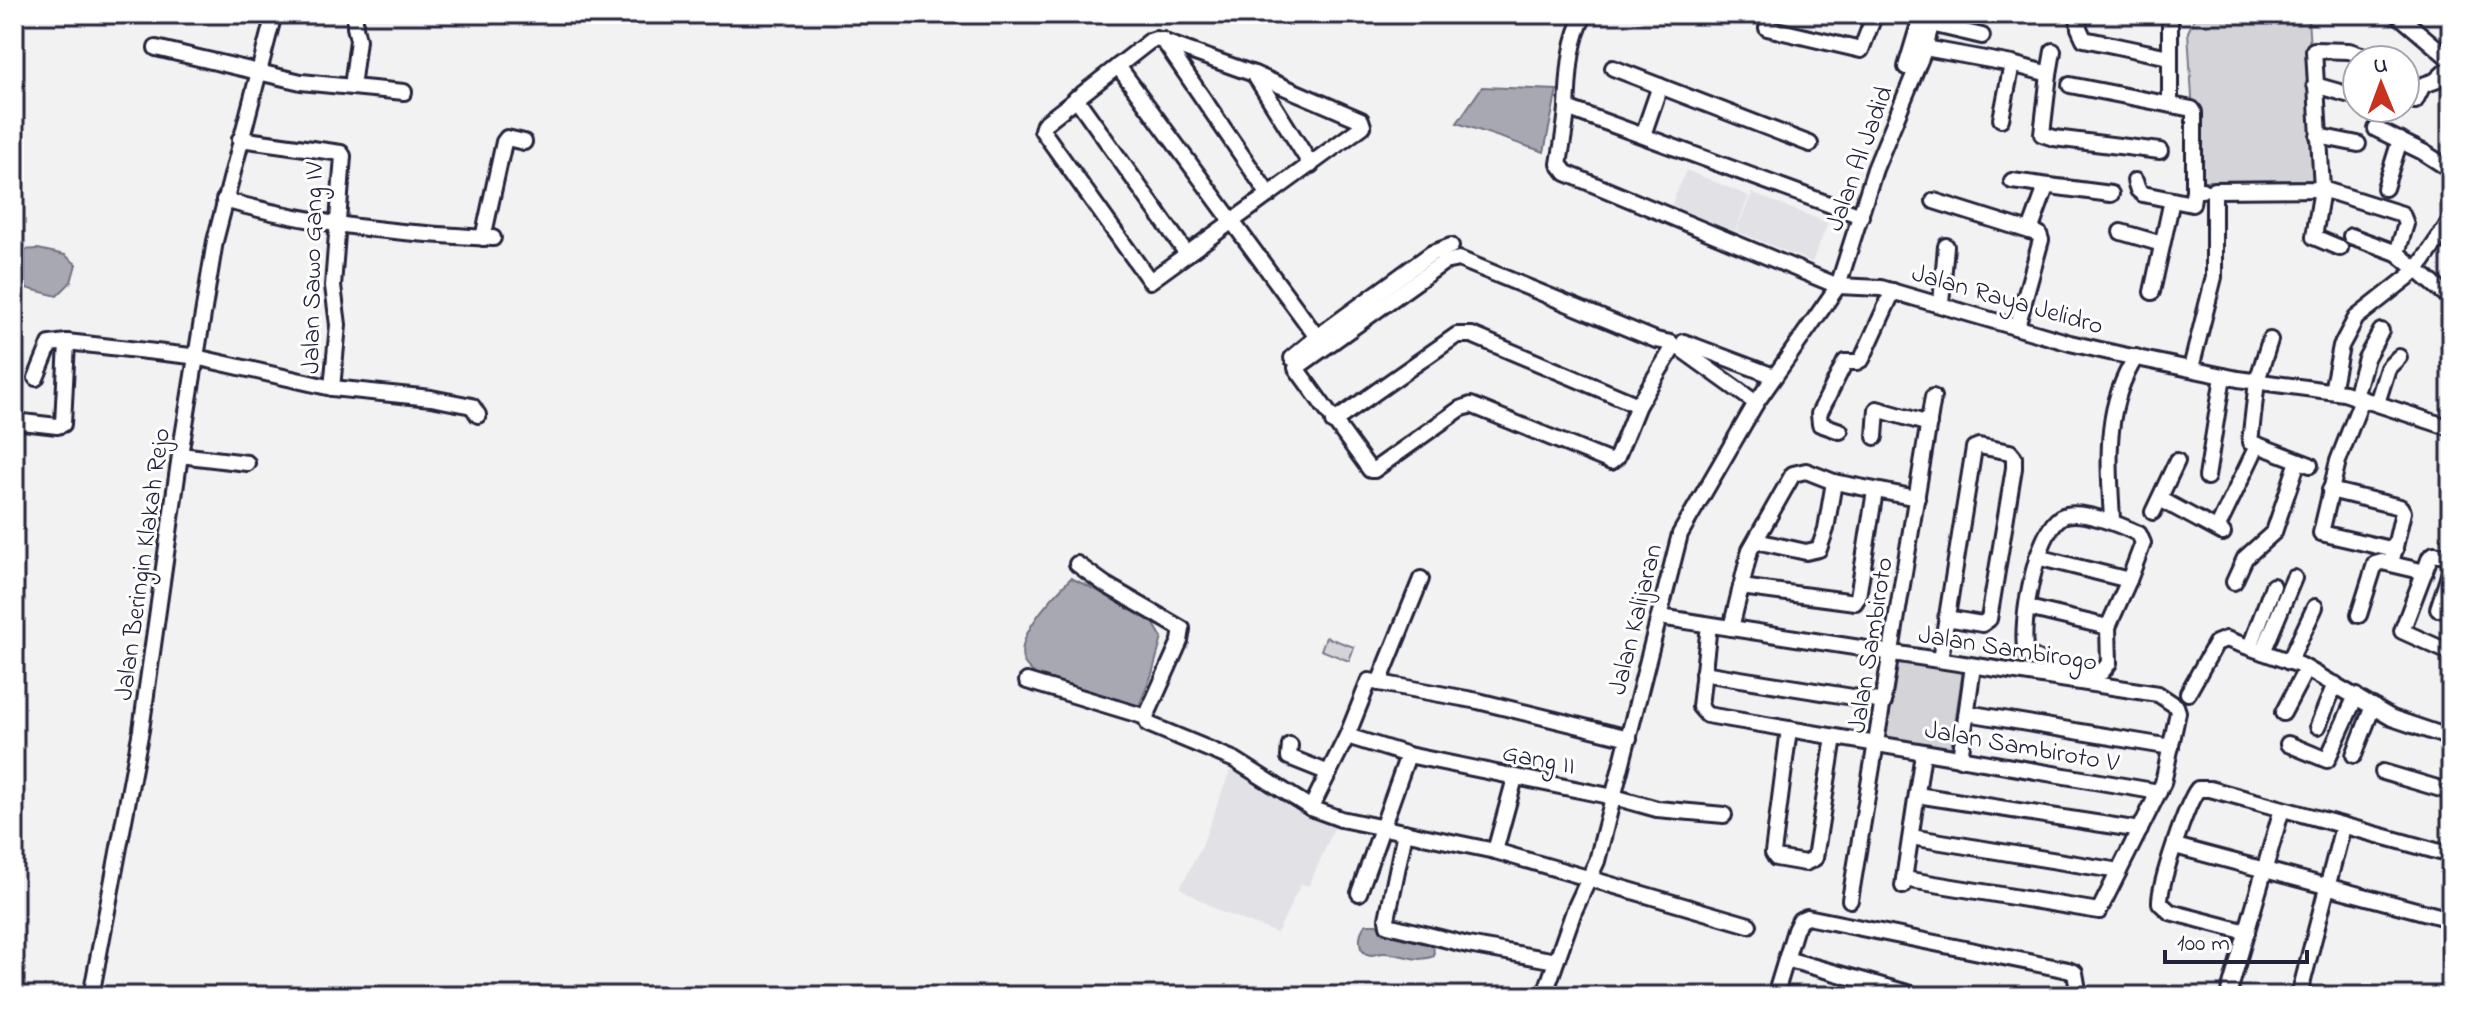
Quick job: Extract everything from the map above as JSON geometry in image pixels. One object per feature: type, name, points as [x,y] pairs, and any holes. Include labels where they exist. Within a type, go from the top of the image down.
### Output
[{"type":"street","name":"Jalan Beringin Klakah Rejo","points":[[91,996],[141,730],[180,455],[224,200],[274,14]]},
{"type":"street","points":[[352,87],[358,40],[355,14]]},
{"type":"street","points":[[1585,14],[1577,32],[1570,68],[1567,108],[1861,216]]},
{"type":"street","points":[[1767,28],[1861,50],[1875,14]]},
{"type":"street","points":[[2078,14],[2080,33],[2084,39],[2169,57]]},
{"type":"street","points":[[2397,14],[2451,63],[2435,81],[2423,85],[2421,89]]},
{"type":"street","points":[[1906,67],[1929,17],[1982,36]]},
{"type":"street","name":"Jalan Al Jadid","points":[[1838,286],[1875,169],[1925,48],[1929,17]]},
{"type":"street","points":[[2170,19],[2170,103]]},
{"type":"street","points":[[1162,39],[1269,195]]},
{"type":"street","points":[[1162,39],[1254,74],[1362,121],[1362,129],[1150,281],[1042,130],[1044,124],[1150,41],[1162,39]]},
{"type":"street","points":[[156,48],[301,82],[404,92]]},
{"type":"street","points":[[1925,48],[2049,74]]},
{"type":"street","points":[[2340,248],[2314,237],[2322,189],[2315,85],[2316,48],[2341,50]]},
{"type":"street","points":[[2053,51],[2042,134],[2160,151]]},
{"type":"street","points":[[2001,119],[2012,64]]},
{"type":"street","points":[[1118,66],[1317,337]]},
{"type":"street","points":[[1613,68],[1810,144]]},
{"type":"street","points":[[1254,74],[1311,165]]},
{"type":"street","points":[[2070,85],[2192,109],[2192,204],[2143,194],[2135,181]]},
{"type":"street","points":[[2315,85],[2341,92]]},
{"type":"street","points":[[1643,135],[1660,86]]},
{"type":"street","points":[[1076,98],[1187,254]]},
{"type":"street","name":"Jalan Raya Jelidro","points":[[1567,108],[1559,164],[1566,173],[1838,286],[1893,291],[2070,343],[2223,376],[2332,391],[2451,428]]},
{"type":"street","points":[[2376,129],[2451,170]]},
{"type":"street","points":[[2318,136],[2358,144]]},
{"type":"street","points":[[224,200],[263,212],[339,225],[488,238],[504,142],[507,138],[524,142]]},
{"type":"street","name":"Jalan Sawo Gang IV","points":[[240,139],[342,154],[333,286],[338,325],[332,388]]},
{"type":"street","points":[[2385,188],[2400,140]]},
{"type":"street","points":[[2012,181],[2111,194]]},
{"type":"street","points":[[2030,231],[2046,187]]},
{"type":"street","points":[[2194,190],[2322,189],[2402,214],[2406,224],[2397,253]]},
{"type":"street","points":[[2191,368],[2214,277],[2214,190]]},
{"type":"street","points":[[2152,292],[2172,200]]},
{"type":"street","points":[[1934,201],[2039,234],[2041,240],[2017,327]]},
{"type":"street","points":[[2332,391],[2341,346],[2356,318],[2417,270],[2451,220]]},
{"type":"street","points":[[2121,232],[2162,244]]},
{"type":"street","points":[[2351,236],[2397,253],[2451,299]]},
{"type":"street","points":[[1451,246],[1432,253],[1298,365],[1297,373],[1370,470],[1460,409],[1471,405],[1611,462],[1617,457],[1638,405],[1677,345]]},
{"type":"street","points":[[1941,303],[1946,246]]},
{"type":"street","points":[[1292,358],[1317,337],[1383,297],[1444,262],[1459,259],[1656,340],[1774,376]]},
{"type":"street","name":"Jalan Kalijaran","points":[[1544,996],[1597,861],[1680,534],[1756,403],[1838,286]]},
{"type":"street","points":[[1840,431],[1820,424],[1819,414],[1845,362],[1862,359],[1893,291]]},
{"type":"street","points":[[2365,400],[2366,358],[2381,331]]},
{"type":"street","points":[[1333,422],[1462,334],[1472,335],[1638,405]]},
{"type":"street","points":[[2234,582],[2245,558],[2274,532],[2304,463],[2250,442],[2257,381],[2270,340]]},
{"type":"street","points":[[14,421],[63,424],[67,342]]},
{"type":"street","points":[[36,378],[50,344],[67,342],[198,357],[332,388],[431,398],[472,406],[478,415]]},
{"type":"street","points":[[1677,345],[1756,403]]},
{"type":"street","points":[[2112,520],[2109,461],[2111,416],[2122,379],[2136,357]]},
{"type":"street","points":[[2399,357],[2365,400],[2338,461],[2321,529],[2323,535],[2393,557],[2425,572]]},
{"type":"street","points":[[2207,477],[2223,376]]},
{"type":"street","name":"Jalan Sambiroto","points":[[1850,900],[1933,397]]},
{"type":"street","points":[[1875,437],[1877,409],[1929,424]]},
{"type":"street","points":[[1940,660],[1946,618],[1974,448],[1979,446],[2010,452],[2014,457],[2014,468],[1988,621],[1982,624],[1946,618]]},
{"type":"street","points":[[2177,461],[2156,505],[2221,532],[2257,446]]},
{"type":"street","points":[[180,455],[247,463]]},
{"type":"street","points":[[1731,628],[1747,559],[1793,474],[1813,473],[1834,482],[1917,498]]},
{"type":"street","points":[[1756,541],[1806,552],[1819,549],[1826,529],[1834,482]]},
{"type":"street","points":[[2330,490],[2400,507],[2403,512],[2393,557]]},
{"type":"street","points":[[1741,587],[1850,603],[1857,600],[1875,491]]},
{"type":"street","points":[[2063,516],[2112,520],[2139,534],[2142,539],[2141,549],[2108,627],[2109,663],[2102,672],[2035,659],[2025,649],[2028,608],[2037,557],[2051,529],[2063,516]]},
{"type":"street","points":[[2451,557],[2434,554],[2430,557],[2401,633],[2451,653]]},
{"type":"street","points":[[2037,557],[2129,580]]},
{"type":"street","points":[[2359,615],[2375,564],[2393,557]]},
{"type":"street","points":[[1077,564],[1106,585],[1182,629],[1180,641],[1146,717],[1148,724],[1235,760],[1311,808],[1341,819],[1495,851],[1749,925]]},
{"type":"street","points":[[2438,609],[2451,569]]},
{"type":"street","points":[[2257,650],[2294,578]]},
{"type":"street","points":[[1379,683],[1421,579]]},
{"type":"street","points":[[2257,650],[2273,586]]},
{"type":"street","points":[[2289,662],[2315,607]]},
{"type":"street","points":[[2028,608],[2108,627]]},
{"type":"street","name":"Jalan Sambirogo","points":[[1660,617],[2158,694],[2177,709],[2171,747]]},
{"type":"street","points":[[1709,625],[1703,673],[1884,702]]},
{"type":"street","points":[[2188,693],[2221,639],[2306,669],[2402,722],[2451,738]]},
{"type":"street","points":[[1960,759],[1973,666]]},
{"type":"street","points":[[2283,713],[2306,669]]},
{"type":"street","name":"Jalan Sambiroto V","points":[[1703,673],[1700,710],[1711,716],[2159,792]]},
{"type":"street","points":[[1027,681],[1146,717]]},
{"type":"street","points":[[1311,808],[1347,736],[1369,681],[1478,701],[1629,738]]},
{"type":"street","points":[[2318,726],[2335,684]]},
{"type":"street","points":[[2288,744],[2327,760],[2356,696]]},
{"type":"street","points":[[2354,755],[2373,706]]},
{"type":"street","points":[[1923,753],[1903,882],[2096,912],[2102,909],[2159,792],[2171,747],[1967,713]]},
{"type":"street","points":[[1789,729],[1773,846],[1776,858],[1805,863],[1815,858],[1834,737]]},
{"type":"street","name":"Gang II","points":[[1347,736],[1408,755],[1614,797],[1657,809],[1724,815]]},
{"type":"street","points":[[1290,745],[1289,757],[1329,773]]},
{"type":"street","points":[[1359,893],[1408,755]]},
{"type":"street","points":[[2383,772],[2451,792]]},
{"type":"street","points":[[1495,851],[1515,778]]},
{"type":"street","points":[[2247,932],[2170,912],[2162,907],[2159,899],[2195,791],[2202,788],[2451,855]]},
{"type":"street","points":[[1917,795],[2140,830]]},
{"type":"street","points":[[2228,996],[2282,809]]},
{"type":"street","points":[[2299,996],[2343,826]]},
{"type":"street","points":[[1405,832],[1388,925],[1468,945],[1556,961]]},
{"type":"street","points":[[1911,837],[2119,871]]},
{"type":"street","points":[[2175,846],[2446,918],[2451,916]]},
{"type":"street","points":[[1775,996],[1795,930],[1800,920],[1807,917],[2052,966],[2075,973],[2079,996]]},
{"type":"street","points":[[1786,959],[1918,996]]},
{"type":"shaded area","points":[[2203,14],[2303,16],[2308,19],[2318,165],[2314,180],[2200,181],[2197,178],[2188,32],[2195,17]]},
{"type":"shaded area","points":[[1482,87],[1557,90],[1544,152],[1457,123]]},
{"type":"shaded area","points":[[1686,170],[1749,196],[1735,231],[1671,206]]},
{"type":"shaded area","points":[[1752,193],[1828,223],[1812,262],[1736,231]]},
{"type":"shaded area","points":[[38,249],[65,255],[76,264],[71,282],[57,296],[14,285],[14,254],[21,250]]},
{"type":"shaded area","points":[[1071,578],[1149,615],[1162,638],[1139,706],[1036,675],[1024,662],[1022,649],[1031,627]]},
{"type":"shaded area","points":[[1326,637],[1354,647],[1349,661],[1321,650]]},
{"type":"shaded area","points":[[1892,653],[1964,664],[1951,749],[1879,738]]},
{"type":"shaded area","points":[[1233,763],[1337,821],[1309,886],[1301,884],[1277,933],[1221,912],[1180,888],[1201,848]]},
{"type":"shaded area","points":[[1366,924],[1433,940],[1434,956],[1421,959],[1391,953],[1366,953],[1360,942]]}]
